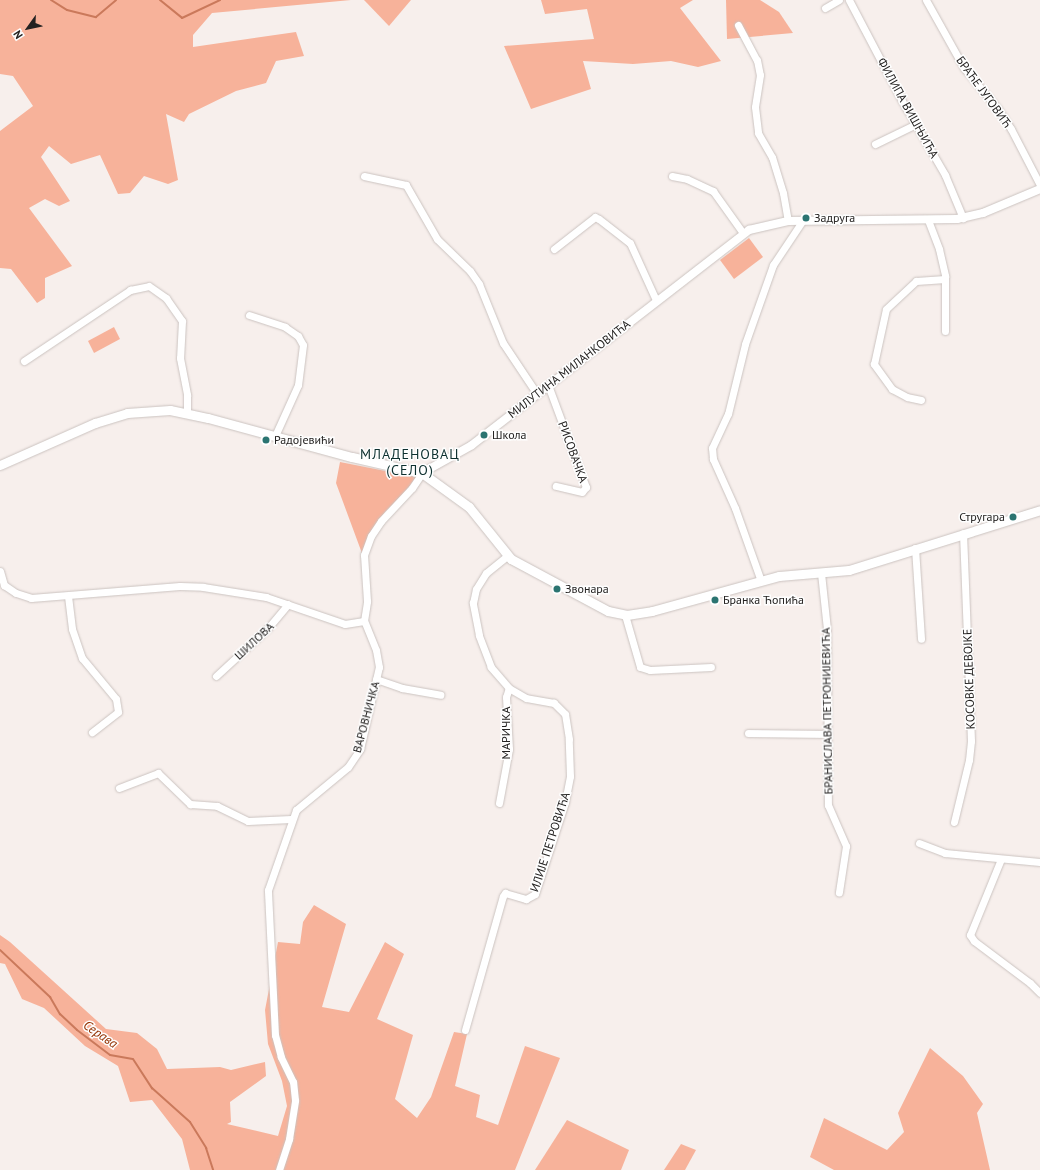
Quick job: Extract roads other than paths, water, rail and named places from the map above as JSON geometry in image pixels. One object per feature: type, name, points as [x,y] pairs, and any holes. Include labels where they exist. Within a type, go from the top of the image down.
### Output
[{"type":"main road","points":[[0,465],[118,415],[154,409],[187,414],[422,473],[469,507],[508,556],[605,609],[625,615],[652,611],[761,581],[794,574],[821,573],[853,568],[1040,510]]},
{"type":"street","points":[[825,8],[839,0]]},
{"type":"street","name":"ФИЛИПА ВИШЊИЋА","points":[[849,0],[945,175],[963,218]]},
{"type":"street","name":"БРАЋЕ ЈУГОВИЋ","points":[[926,0],[964,68],[998,109],[1011,129],[1040,185]]},
{"type":"street","points":[[738,25],[757,60],[760,75],[755,107],[758,133],[772,157],[783,193],[788,221]]},
{"type":"street","points":[[875,144],[916,124]]},
{"type":"street","points":[[364,176],[406,185],[437,239],[470,271],[478,284],[503,343],[537,394]]},
{"type":"street","points":[[672,176],[687,178],[713,190],[743,233]]},
{"type":"street","name":"МИЛУТИНА МИЛАНКОВИЋА","points":[[422,473],[463,452],[743,233],[764,224],[788,221],[928,220],[963,218],[990,210],[1040,189]]},
{"type":"street","points":[[554,250],[595,217],[630,243],[656,300]]},
{"type":"street","points":[[761,581],[735,508],[713,459],[712,448],[728,414],[745,344],[774,265],[803,220]]},
{"type":"street","points":[[928,220],[939,249],[945,279],[945,331]]},
{"type":"street","points":[[921,400],[892,390],[874,364],[886,309],[916,282],[945,279]]},
{"type":"street","points":[[24,361],[130,290],[149,286],[162,294],[182,321],[180,358],[187,395],[187,414]]},
{"type":"street","points":[[249,315],[284,328],[298,336],[303,345],[298,385],[275,436]]},
{"type":"street","name":"РИСОВАЧКА","points":[[548,385],[586,487],[582,492],[556,486]]},
{"type":"street","points":[[0,571],[2,587],[31,598],[195,587],[266,597],[346,624],[364,621],[367,601],[363,566],[366,548],[381,521],[422,473]]},
{"type":"street","name":"КОСОВКЕ ДЕВОЈКЕ","points":[[954,822],[969,760],[971,741],[963,533]]},
{"type":"street","points":[[915,548],[921,639]]},
{"type":"street","name":"ИЛИЈЕ ПЕТРОВИЋА","points":[[465,1030],[503,896],[505,893],[526,899],[535,894],[565,802],[570,776],[568,728],[565,714],[554,703],[526,698],[509,688],[497,676],[487,658],[473,603],[476,589],[482,579],[508,556]]},
{"type":"street","name":"БРАНИСЛАВА ПЕТРОНИЈЕВИЋА","points":[[821,573],[827,629],[828,806],[846,846],[839,892]]},
{"type":"street","points":[[68,596],[72,629],[82,658],[116,699],[118,712],[92,732]]},
{"type":"street","name":"ШИЛОВА","points":[[216,676],[268,628],[288,604]]},
{"type":"street","points":[[625,615],[640,667],[650,670],[711,667]]},
{"type":"street","name":"ВАРОВНИЧКА","points":[[279,1170],[290,1139],[295,1100],[293,1082],[280,1057],[275,1035],[272,1011],[272,952],[267,893],[283,852],[292,819],[300,806],[348,767],[356,758],[378,667],[377,654],[364,621]]},
{"type":"street","points":[[376,679],[402,688],[440,695]]},
{"type":"street","name":"МАРИЧКА","points":[[499,803],[509,748],[506,697],[509,688]]},
{"type":"street","points":[[748,733],[828,734]]},
{"type":"street","points":[[119,788],[158,772],[165,776],[190,804],[217,806],[251,821],[292,819]]},
{"type":"street","points":[[919,843],[946,853],[1040,862]]},
{"type":"street","points":[[1001,859],[970,935],[974,941],[1030,983],[1040,993]]},
{"type":"waterway","points":[[51,0],[67,10],[96,17],[116,0]]},
{"type":"waterway","points":[[160,0],[182,18],[220,0]]},
{"type":"waterway","name":"Серава","points":[[0,950],[50,997],[60,1014],[77,1030],[110,1055],[133,1059],[152,1088],[190,1122],[206,1148],[213,1170]]},
{"type":"place","name":"Задруга","points":[[806,218]]},
{"type":"place","name":"Школа","points":[[484,435]]},
{"type":"place","name":"Радојевићи","points":[[266,440]]},
{"type":"place","name":"Стругара","points":[[1013,517]]},
{"type":"place","name":"Звонара","points":[[557,589]]},
{"type":"place","name":"Бранка Ћопића","points":[[715,600]]},
{"type":"district","name":"МЛАДЕНОВАЦ (СЕЛО)","points":[[410,462]]}]
